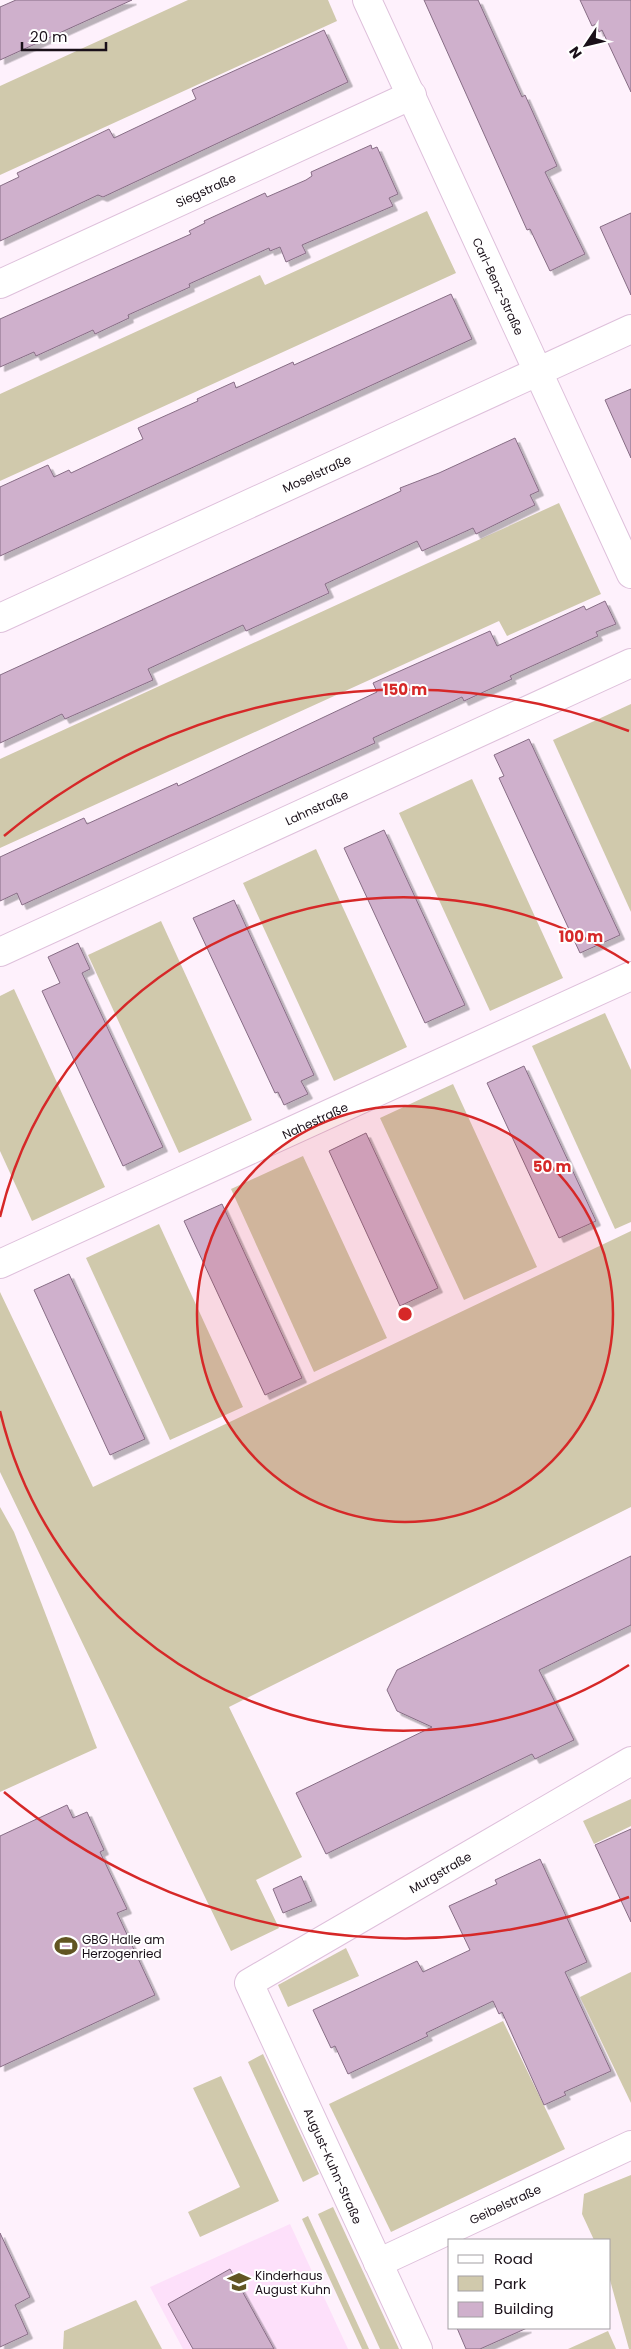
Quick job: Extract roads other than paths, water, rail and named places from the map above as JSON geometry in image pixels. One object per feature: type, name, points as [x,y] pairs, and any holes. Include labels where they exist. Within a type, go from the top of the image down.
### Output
[{"type":"street","name":"Carl-Benz-Straße","points":[[367,0],[631,574]]},
{"type":"street","name":"Siegstraße","points":[[0,284],[412,96]]},
{"type":"street","name":"Moselstraße","points":[[0,618],[631,329]]},
{"type":"street","name":"Lahnstraße","points":[[0,952],[631,663]]},
{"type":"street","name":"Nahestraße","points":[[0,1264],[631,976]]},
{"type":"street","name":"Murgstraße","points":[[249,1982],[631,1761]]},
{"type":"street","name":"August-Kuhn-Straße","points":[[249,1982],[418,2349]]},
{"type":"street","name":"Geibelstraße","points":[[378,2263],[631,2145]]},
{"type":"place","name":"GBG Halle am Herzogenried","points":[[66,1946]]},
{"type":"place","name":"Kinderhaus August Kuhn","points":[[239,2282]]}]
